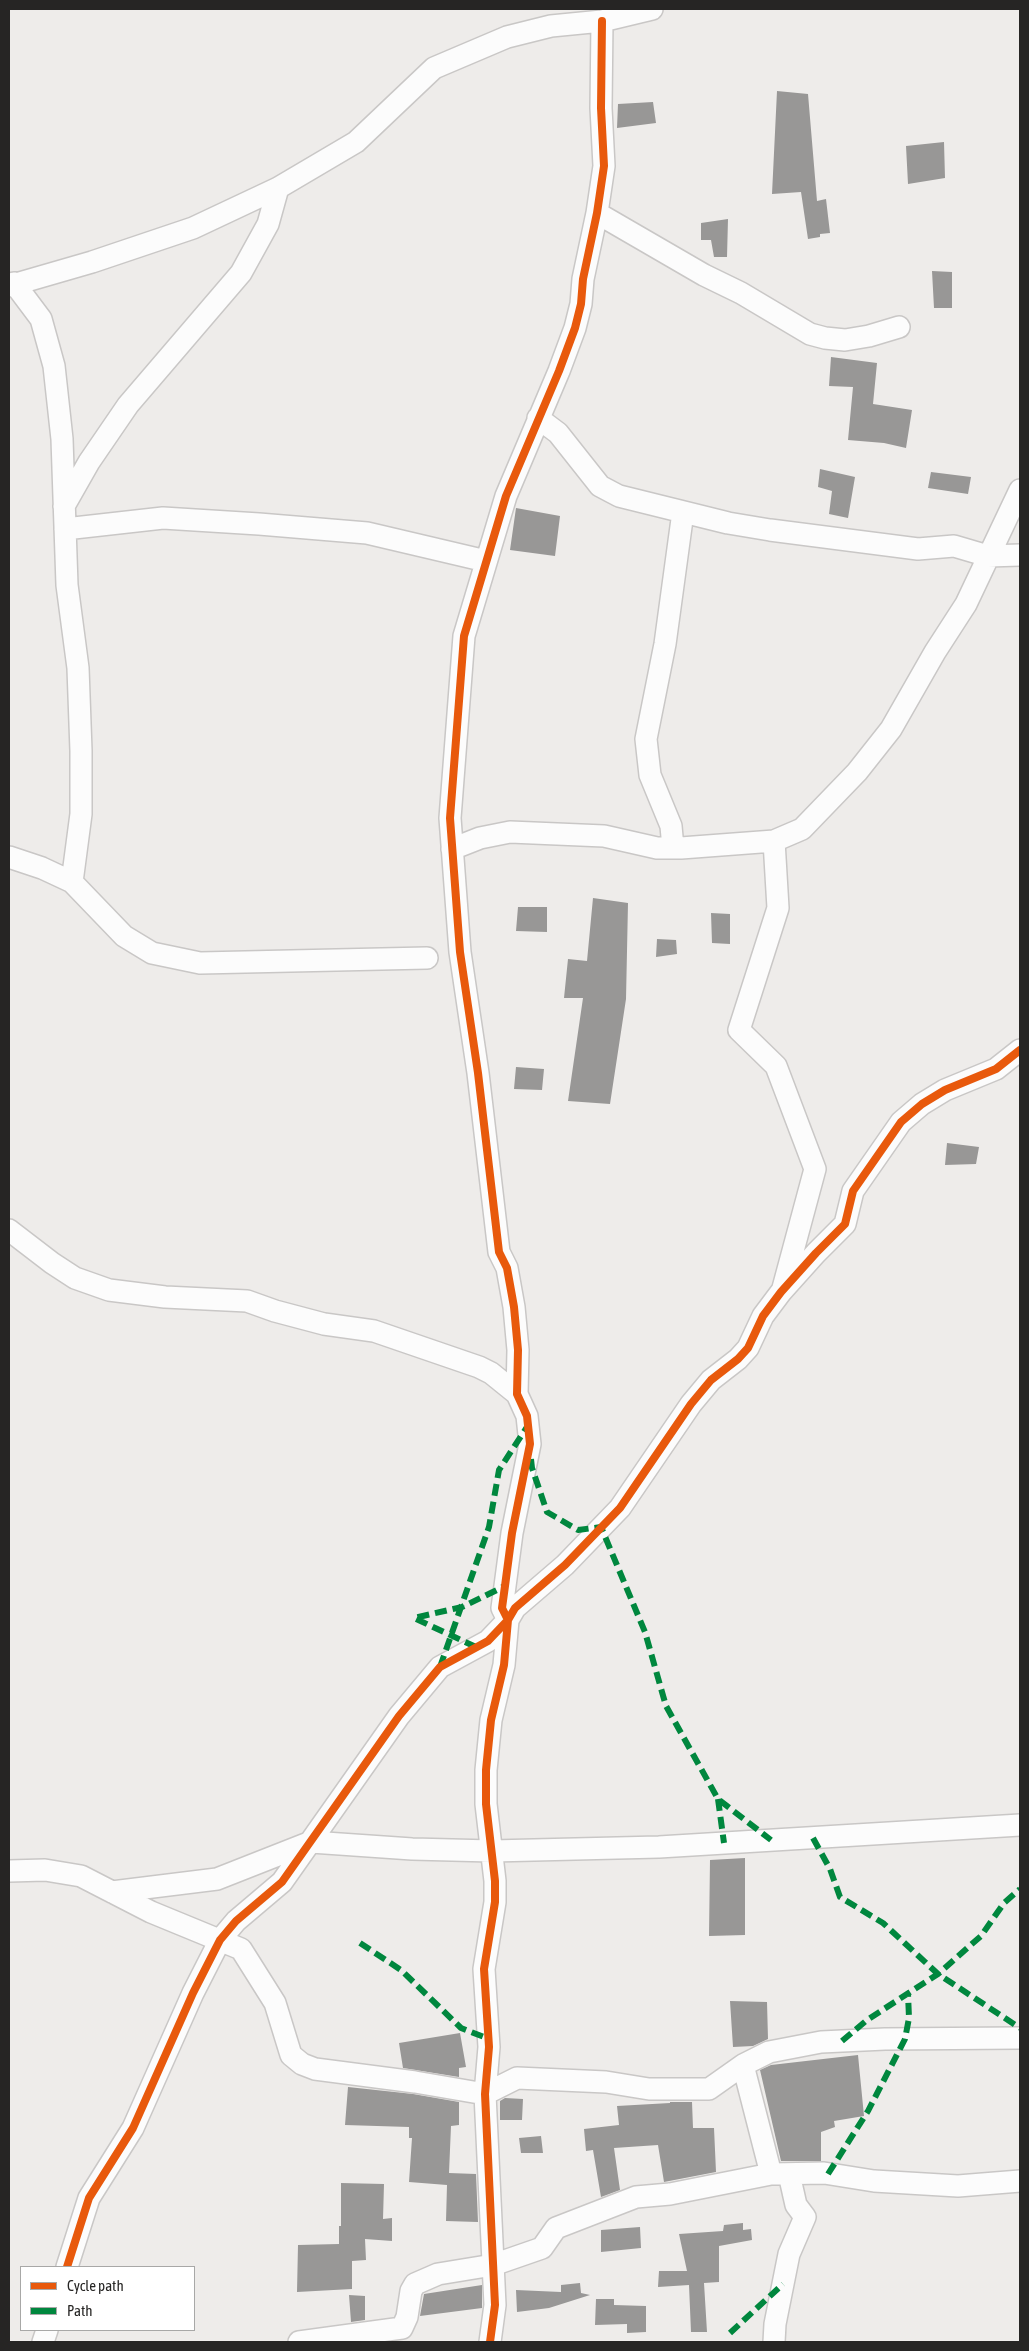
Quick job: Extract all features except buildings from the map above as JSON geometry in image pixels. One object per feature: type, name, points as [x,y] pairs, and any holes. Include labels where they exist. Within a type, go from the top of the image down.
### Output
[{"type":"street","points":[[72,882],[81,814],[82,751],[78,668],[67,585],[62,439],[54,366],[41,319],[12,285],[92,262],[192,228],[278,188],[356,142],[434,68],[507,37],[551,26],[602,21],[652,9]]},
{"type":"street","points":[[490,2342],[495,2305],[485,2094],[489,2047],[484,1969],[495,1902],[492,1851],[486,1804],[486,1770],[491,1720],[504,1665],[508,1620],[502,1608],[512,1533],[530,1444],[527,1416],[517,1394],[518,1350],[514,1307],[507,1268],[499,1252],[496,1233],[478,1073],[460,952],[450,818],[464,636],[506,496],[575,328],[581,304],[583,280],[590,239],[597,213],[604,166],[601,108],[602,21]]},
{"type":"street","points":[[64,507],[89,462],[128,405],[241,273],[268,224],[278,188]]},
{"type":"street","points":[[597,213],[704,275],[742,293],[810,334],[845,340],[869,336],[900,326]]},
{"type":"street","points":[[538,418],[558,433],[592,477],[609,493],[728,523],[770,530],[918,549],[954,546],[988,556],[1020,555]]},
{"type":"street","points":[[452,849],[480,838],[510,832],[604,836],[658,848],[673,848],[774,841],[802,829],[857,772],[891,729],[966,604],[1020,490]]},
{"type":"street","points":[[673,848],[672,826],[650,775],[646,739],[665,644],[684,512]]},
{"type":"street","points":[[65,529],[163,518],[259,524],[367,533],[486,561]]},
{"type":"street","points":[[774,841],[778,908],[739,1030],[776,1066],[815,1169],[781,1292]]},
{"type":"street","points":[[9,858],[42,868],[72,882],[124,936],[152,953],[200,963],[427,958]]},
{"type":"street","points":[[67,2266],[89,2198],[133,2128],[193,1993],[220,1940],[236,1922],[282,1882],[399,1716],[440,1667],[488,1641],[508,1620],[515,1608],[565,1565],[620,1508],[691,1404],[712,1380],[738,1360],[748,1348],[763,1316],[781,1292],[845,1224],[853,1191],[901,1122],[922,1104],[945,1090],[996,1069],[1020,1050]]},
{"type":"street","points":[[9,1230],[75,1278],[108,1290],[165,1297],[247,1301],[275,1311],[324,1324],[374,1331],[464,1360],[491,1374],[517,1394]]},
{"type":"street","points":[[112,1892],[217,1879],[311,1842],[412,1849],[492,1851],[659,1847],[1020,1825]]},
{"type":"street","points":[[9,1871],[45,1870],[81,1876],[151,1912],[241,1949],[275,2003],[291,2055],[302,2064],[335,2073],[415,2082],[485,2094],[517,2078],[606,2082],[649,2089],[710,2089],[743,2065],[769,2052],[821,2042],[885,2039],[1020,2038]]},
{"type":"street","points":[[743,2065],[780,2174],[796,2204],[805,2216],[789,2254],[774,2342]]},
{"type":"street","points":[[299,2342],[402,2328],[407,2317],[411,2291],[415,2284],[438,2274],[493,2265],[542,2248],[556,2228],[636,2197],[670,2194],[780,2174],[824,2173],[874,2181],[948,2186],[1020,2181]]},
{"type":"marked path","points":[[440,1667],[489,1527],[499,1470],[527,1427]]},
{"type":"marked path","points":[[531,1459],[532,1468],[547,1512],[578,1530],[601,1527],[645,1632],[666,1706],[718,1799],[771,1840]]},
{"type":"marked path","points":[[476,1647],[414,1618],[462,1607],[505,1586]]},
{"type":"marked path","points":[[718,1799],[724,1843]]},
{"type":"marked path","points":[[813,1838],[830,1869],[840,1897],[883,1923],[938,1974],[1020,2028]]},
{"type":"marked path","points":[[842,2041],[867,2020],[938,1974],[981,1936],[1004,1903],[1020,1889]]},
{"type":"marked path","points":[[360,1943],[401,1970],[461,2028],[489,2039]]},
{"type":"marked path","points":[[828,2174],[868,2111],[905,2039],[909,2018],[908,1994]]},
{"type":"marked path","points":[[730,2333],[783,2284]]},
{"type":"cycle path","points":[[490,2342],[495,2305],[485,2094],[489,2047],[484,1969],[495,1902],[495,1881],[486,1804],[486,1770],[491,1720],[504,1665],[508,1620],[502,1608],[512,1533],[530,1444],[527,1416],[517,1394],[518,1350],[514,1307],[507,1268],[499,1252],[478,1073],[460,952],[450,818],[464,636],[506,496],[559,371],[575,328],[581,304],[583,279],[597,213],[604,166],[601,108],[602,21]]},
{"type":"cycle path","points":[[67,2266],[89,2198],[133,2128],[193,1993],[220,1940],[236,1921],[282,1882],[399,1716],[440,1667],[488,1641],[508,1620],[515,1608],[565,1565],[620,1508],[691,1404],[711,1380],[738,1359],[748,1348],[763,1316],[781,1292],[845,1224],[853,1191],[901,1122],[922,1104],[945,1090],[996,1069],[1020,1050]]}]
